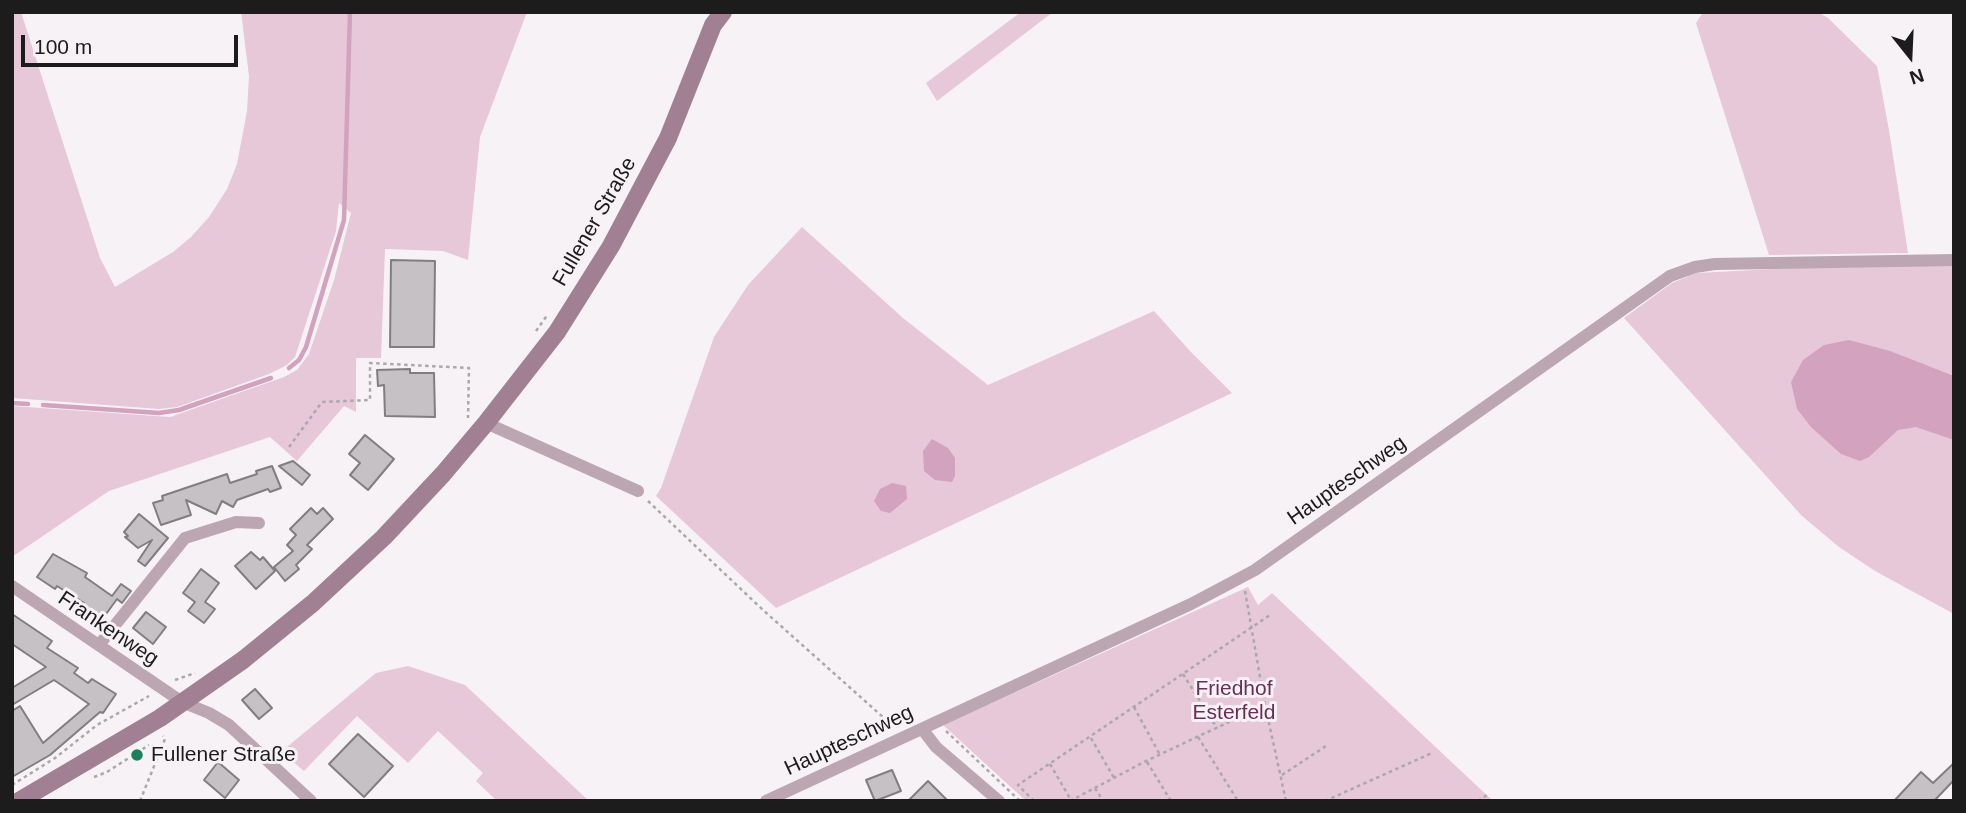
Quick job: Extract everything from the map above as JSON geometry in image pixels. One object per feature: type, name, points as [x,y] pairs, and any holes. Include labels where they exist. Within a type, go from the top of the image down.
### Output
[{"type":"main road","name":"Fullener Straße","points":[[19,801],[127,738],[243,660],[313,603],[384,537],[443,474],[477,419],[557,331],[611,246],[668,138],[718,19]]},
{"type":"street","name":"Haupteschweg","points":[[766,801],[923,730],[937,721],[1240,579],[1670,276],[1695,267],[1715,264],[1954,260]]},
{"type":"street","points":[[477,419],[638,491]]},
{"type":"street","points":[[99,645],[185,538],[236,522],[259,523]]},
{"type":"street","name":"Frankenweg","points":[[12,586],[182,702],[229,725],[311,801]]},
{"type":"street","points":[[923,730],[936,747],[999,801]]},
{"type":"path","points":[[529,340],[553,306]]},
{"type":"path","points":[[289,447],[322,402],[370,400],[370,363],[469,368],[477,419]]},
{"type":"path","points":[[638,491],[903,738]]},
{"type":"path","points":[[1240,579],[1245,592],[1265,705],[1286,801]]},
{"type":"path","points":[[1034,801],[1018,785],[1270,615]]},
{"type":"path","points":[[12,785],[55,758],[97,726],[170,681],[201,671]]},
{"type":"path","points":[[1183,673],[1217,727]]},
{"type":"path","points":[[1050,764],[1071,801],[1146,761],[1265,705]]},
{"type":"path","points":[[1134,707],[1160,755]]},
{"type":"path","points":[[937,721],[1020,801]]},
{"type":"path","points":[[140,801],[165,739],[163,736],[171,729]]},
{"type":"path","points":[[1090,737],[1114,778]]},
{"type":"path","points":[[1198,737],[1238,801]]},
{"type":"path","points":[[1281,775],[1326,746]]},
{"type":"path","points":[[1325,801],[1432,753]]},
{"type":"path","points":[[1146,761],[1171,801]]},
{"type":"path","points":[[1095,788],[1102,801]]},
{"type":"path","points":[[1478,801],[1486,795]]},
{"type":"green space","points":[[12,12],[21,12],[100,258],[115,287],[173,252],[191,237],[209,217],[227,189],[237,164],[247,111],[249,76],[241,12],[527,12],[480,137],[468,260],[443,251],[385,249],[381,358],[356,358],[356,412],[344,406],[297,461],[270,437],[109,491],[12,557],[12,406],[170,417],[297,370],[309,354],[334,280],[351,213],[339,203],[336,231],[295,357],[287,365],[177,407],[159,409],[12,398]]},
{"type":"green space","points":[[1021,12],[1053,12],[937,101],[926,83]]},
{"type":"green space","points":[[1703,12],[1818,12],[1828,18],[1877,66],[1908,253],[1769,255],[1696,23]]},
{"type":"green space","points":[[802,227],[903,318],[988,385],[1154,311],[1232,393],[776,608],[656,496],[714,337],[748,285]]},
{"type":"green space","points":[[1954,260],[1954,614],[1875,571],[1839,547],[1802,516],[1624,318],[1672,283],[1696,273]]},
{"type":"green space","name":"Friedhof Esterfeld","points":[[1248,587],[1258,605],[1272,593],[1493,801],[1026,801],[943,725]]},
{"type":"green space","points":[[408,666],[465,685],[589,801],[497,801],[476,781],[483,773],[438,731],[408,763],[357,716],[304,771],[281,752],[376,673]]},
{"type":"shaded area","points":[[1849,340],[1890,351],[1954,376],[1954,440],[1916,427],[1898,430],[1869,457],[1860,461],[1841,454],[1811,427],[1797,409],[1791,382],[1803,360],[1824,345]]},
{"type":"shaded area","points":[[932,439],[948,448],[955,458],[955,476],[952,482],[935,480],[924,471],[923,451]]},
{"type":"shaded area","points":[[892,483],[906,486],[907,499],[890,513],[881,511],[874,501],[880,489]]},
{"type":"building","points":[[391,260],[435,261],[434,347],[390,347]]},
{"type":"building","points":[[410,369],[410,373],[434,373],[435,417],[385,416],[384,385],[378,386],[377,370]]},
{"type":"building","points":[[365,435],[394,459],[368,490],[350,475],[360,463],[349,454]]},
{"type":"building","points":[[293,461],[310,475],[302,485],[279,466]]},
{"type":"building","points":[[272,466],[281,488],[270,492],[268,489],[237,500],[233,507],[222,501],[216,514],[186,500],[191,515],[161,525],[153,503],[163,500],[162,496],[227,474],[230,483]]},
{"type":"building","points":[[311,508],[317,514],[323,508],[333,519],[307,545],[312,549],[296,565],[299,569],[285,581],[274,567],[293,551],[287,545],[296,535],[290,529]]},
{"type":"building","points":[[139,514],[168,538],[145,566],[138,561],[152,540],[138,548],[125,537],[128,536],[124,532]]},
{"type":"building","points":[[251,552],[260,560],[263,557],[275,571],[256,589],[235,566]]},
{"type":"building","points":[[53,554],[87,573],[85,577],[112,596],[121,584],[131,591],[122,603],[117,599],[101,621],[81,607],[84,603],[37,577]]},
{"type":"building","points":[[201,569],[219,583],[205,602],[215,609],[204,623],[188,611],[195,602],[183,593]]},
{"type":"building","points":[[146,612],[166,627],[153,644],[133,628]]},
{"type":"building","points":[[12,614],[52,641],[47,648],[78,668],[74,673],[88,683],[92,679],[116,694],[103,713],[100,712],[50,755],[12,777],[12,711],[20,706],[43,743],[89,704],[54,680],[12,705],[12,688],[46,667],[12,644]]},
{"type":"building","points":[[255,689],[272,708],[259,719],[242,700]]},
{"type":"building","points":[[358,734],[393,766],[364,797],[329,764]]},
{"type":"building","points":[[218,762],[239,780],[225,798],[204,780]]},
{"type":"building","points":[[1954,763],[1954,780],[1934,801],[1894,801],[1921,772],[1933,783]]},
{"type":"building","points":[[892,770],[901,791],[875,801],[866,780]]},
{"type":"building","points":[[928,781],[948,801],[908,801]]},
{"type":"waterway","points":[[289,368],[299,360],[306,347],[344,220],[350,12]]},
{"type":"waterway","points":[[43,405],[159,413],[179,410],[271,378]]},
{"type":"waterway","points":[[12,403],[28,404]]},
{"type":"place","name":"Fullener Straße","points":[[137,755]]}]
